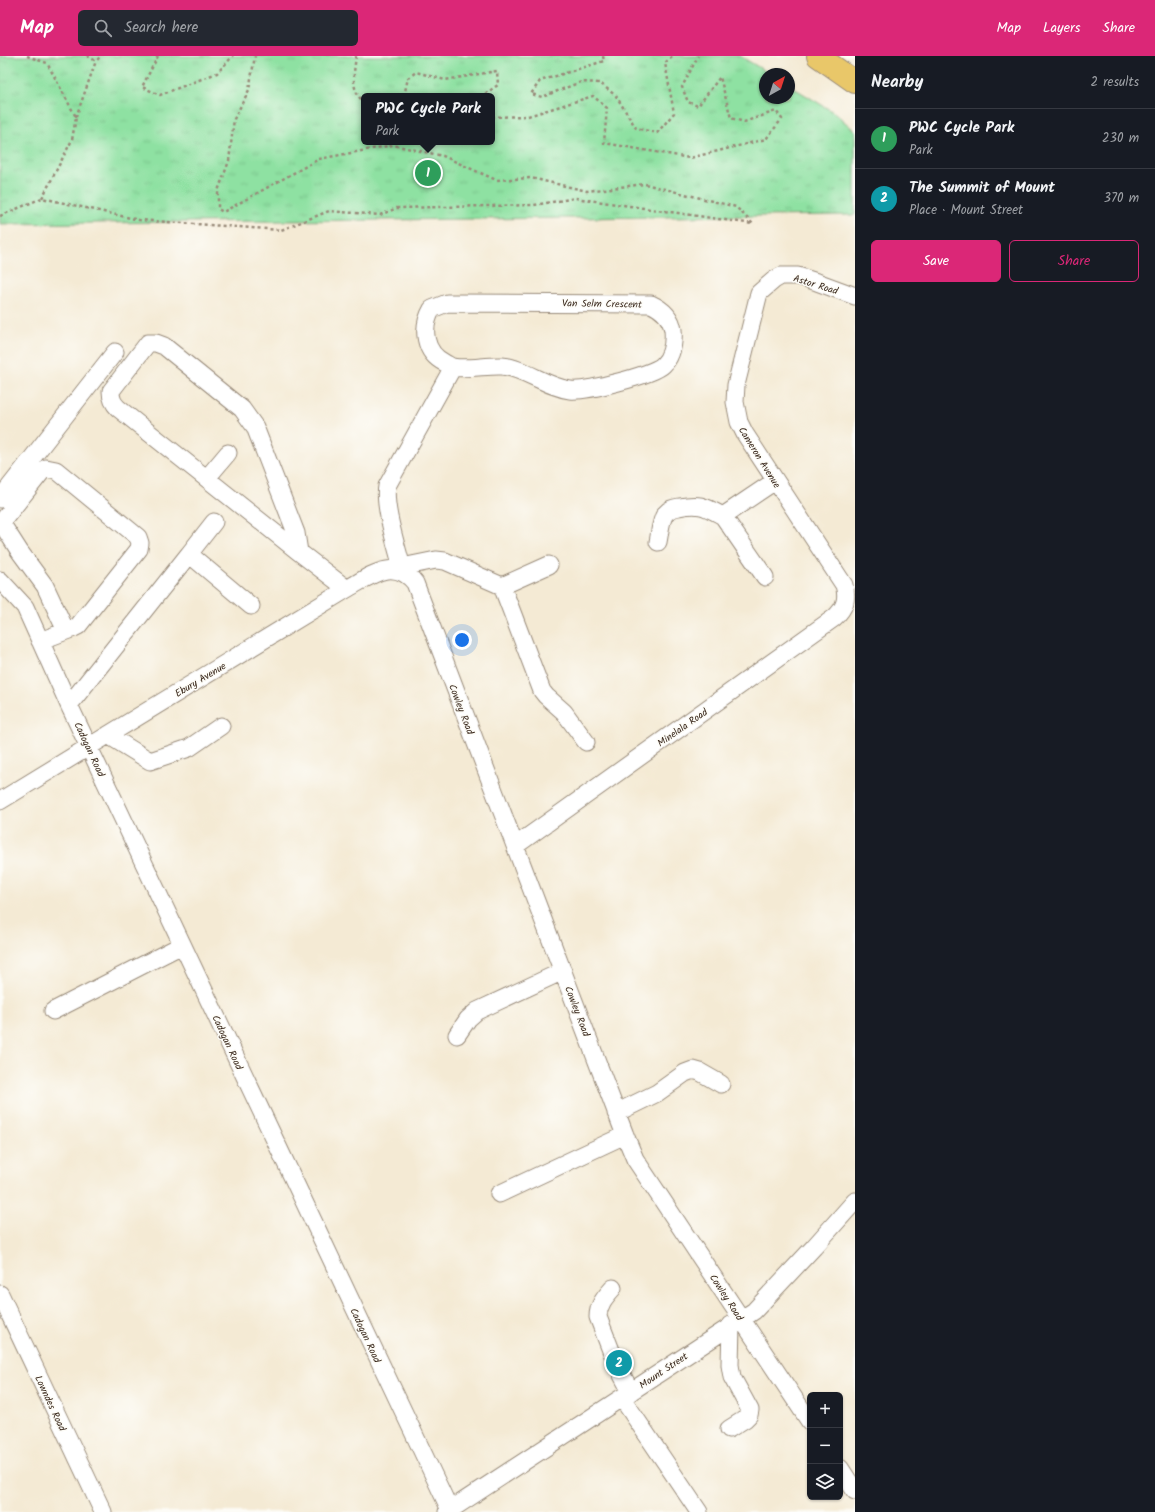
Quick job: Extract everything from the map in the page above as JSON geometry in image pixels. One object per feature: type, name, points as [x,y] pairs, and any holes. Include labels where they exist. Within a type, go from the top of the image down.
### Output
[{"type":"highway","points":[[818,56],[855,82]]},
{"type":"street","name":"Astor Road","points":[[759,294],[774,280],[781,276],[798,276],[855,296]]},
{"type":"street","name":"Cameron Avenue","points":[[759,294],[736,384],[735,402],[738,422],[744,434],[844,585],[846,604]]},
{"type":"street","name":"Van Selm Crescent","points":[[447,303],[651,304],[664,312],[668,317],[672,329],[673,342],[670,354],[664,364],[654,370],[617,382],[582,389],[571,390],[558,387],[508,367],[453,367],[438,360],[434,356],[425,338],[426,322],[432,309],[447,303]]},
{"type":"street","points":[[299,552],[296,533],[255,427],[248,416],[242,409],[164,346],[156,343],[148,343],[111,391],[112,400],[118,408],[299,552],[348,589]]},
{"type":"street","points":[[0,499],[115,352]]},
{"type":"street","points":[[402,569],[387,504],[387,486],[453,367]]},
{"type":"street","points":[[207,478],[228,453]]},
{"type":"street","points":[[40,640],[66,631],[78,626],[139,549],[140,543],[138,537],[56,470],[50,468],[43,470],[5,518],[2,524],[45,586],[66,631]]},
{"type":"street","points":[[723,516],[775,481]]},
{"type":"street","points":[[658,542],[662,520],[671,508],[694,504],[708,508],[723,516],[765,577]]},
{"type":"street","points":[[69,705],[214,522]]},
{"type":"street","points":[[189,554],[251,606]]},
{"type":"street","name":"Ebury Avenue","points":[[0,801],[376,573],[390,569],[402,569],[436,560],[445,560],[502,586]]},
{"type":"street","points":[[549,565],[502,586],[542,691],[568,718],[586,742]]},
{"type":"street","name":"Cowley Road","points":[[402,569],[415,583],[616,1113],[635,1159],[734,1306],[736,1322],[807,1418]]},
{"type":"street","name":"Cadogan Road","points":[[0,580],[25,608],[69,705],[448,1511]]},
{"type":"street","name":"Minelala Road","points":[[515,846],[834,618],[846,604]]},
{"type":"street","points":[[108,735],[150,761],[189,748],[221,726]]},
{"type":"street","points":[[53,1011],[182,945]]},
{"type":"street","points":[[457,1035],[468,1019],[477,1010],[563,971]]},
{"type":"street","points":[[616,1113],[657,1093],[685,1073],[693,1070],[700,1072],[721,1084]]},
{"type":"street","points":[[499,1194],[625,1135]]},
{"type":"street","name":"Mount Street","points":[[448,1511],[755,1310],[814,1248],[855,1201]]},
{"type":"street","points":[[612,1353],[598,1318],[598,1313],[602,1300],[613,1288]]},
{"type":"street","name":"Lowndes Road","points":[[0,1294],[102,1512]]},
{"type":"street","points":[[729,1429],[745,1419],[749,1415],[750,1410],[732,1377],[730,1365],[736,1322]]},
{"type":"street","points":[[622,1375],[626,1395],[699,1512]]},
{"type":"street","points":[[843,1473],[855,1491]]},
{"type":"path","points":[[27,56],[47,64],[76,117]]},
{"type":"path","points":[[87,56],[96,61]]},
{"type":"path","points":[[42,198],[72,140],[76,117],[96,61],[101,56]]},
{"type":"path","points":[[158,56],[142,87],[160,95],[217,73],[233,56]]},
{"type":"path","points":[[0,216],[42,198],[139,220],[281,230],[328,211],[380,215],[397,208],[534,205],[575,198],[753,224],[736,208],[645,184],[587,191],[531,178],[496,180],[443,156],[393,145],[319,159],[223,212],[218,209],[218,191],[229,161],[234,119],[249,90],[255,56]]},
{"type":"path","points":[[356,56],[353,82],[361,100]]},
{"type":"path","points":[[603,56],[604,61],[540,81],[531,94],[542,97],[581,82],[600,83],[616,96],[636,128],[656,133],[674,113],[665,63],[672,56]]},
{"type":"path","points":[[495,117],[528,116],[593,96],[607,108],[604,143],[690,158],[766,138],[782,119],[776,111],[744,122],[731,118],[720,77],[698,106],[688,102],[682,87],[698,56]]},
{"type":"path","points":[[405,93],[408,78],[416,72],[445,80],[497,71],[498,85],[486,93]]},
{"type":"green space","points":[[0,56],[740,56],[760,68],[759,104],[795,104],[795,89],[835,113],[855,131],[855,215],[0,224]]},
{"type":"tunnel","points":[[612,1353],[622,1375]]},
{"type":"place","name":"PWC Cycle Park","points":[[428,173]]},
{"type":"place","name":"The Summit of Mount","points":[[619,1363]]}]
